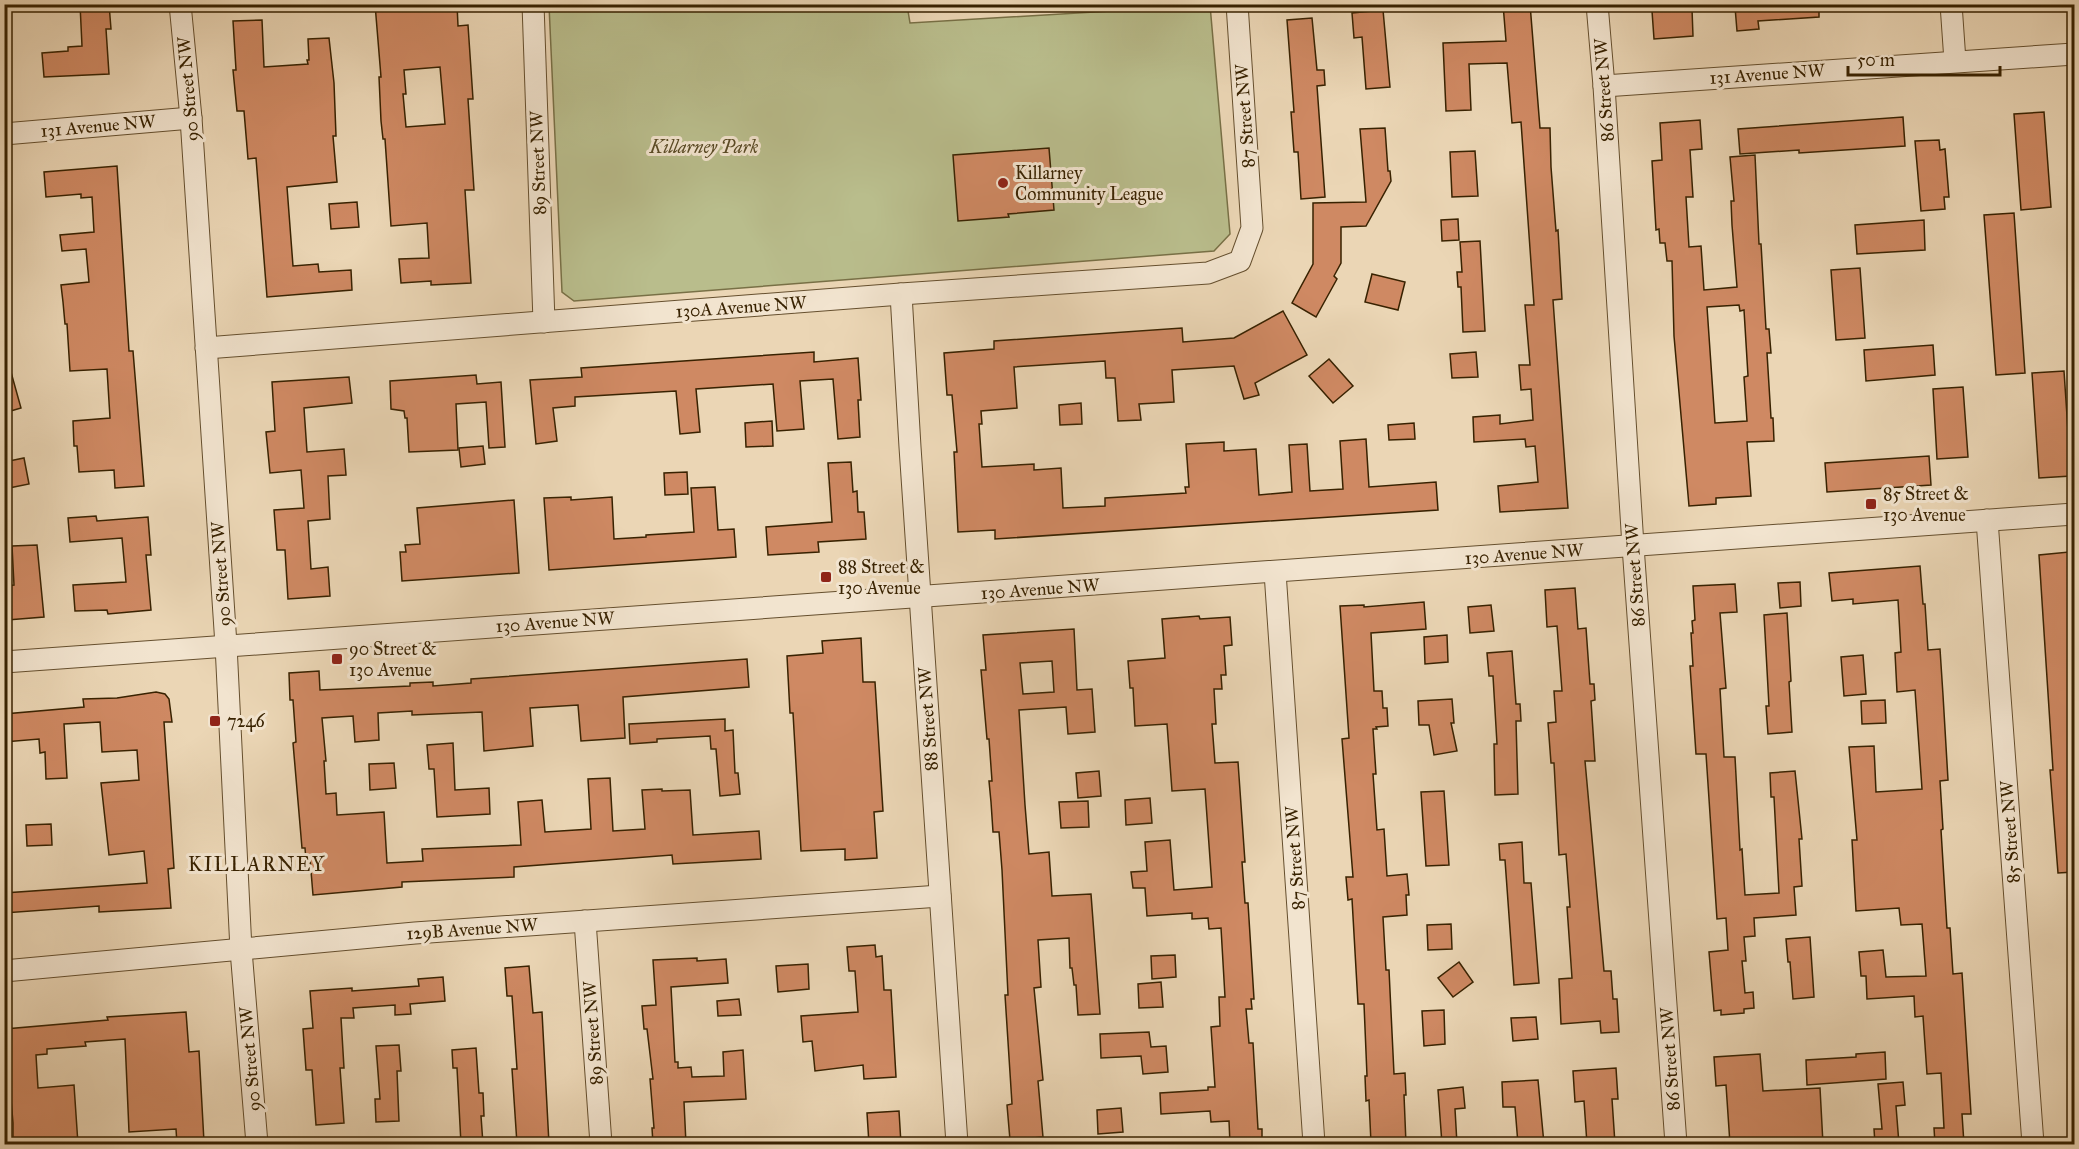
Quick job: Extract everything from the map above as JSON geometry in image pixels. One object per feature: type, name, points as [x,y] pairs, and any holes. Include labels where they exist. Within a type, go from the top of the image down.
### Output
[{"type":"street","name":"90 Street NW","points":[[180,4],[191,118],[226,645],[241,950],[257,1144]]},
{"type":"street","name":"89 Street NW","points":[[533,4],[544,322]]},
{"type":"street","name":"87 Street NW","points":[[1237,4],[1252,228]]},
{"type":"street","name":"86 Street NW","points":[[1597,4],[1676,1144]]},
{"type":"street","points":[[1951,4],[1954,61]]},
{"type":"street","name":"131 Avenue NW","points":[[1604,86],[2074,54]]},
{"type":"street","name":"131 Avenue NW","points":[[4,134],[191,118]]},
{"type":"street","name":"130A Avenue NW","points":[[206,348],[901,294],[1208,273],[1240,261],[1252,228]]},
{"type":"street","name":"88 Street NW","points":[[901,294],[957,1144]]},
{"type":"street","name":"130 Avenue NW","points":[[4,662],[2074,514]]},
{"type":"street","name":"85 Street NW","points":[[1987,520],[2033,1144]]},
{"type":"street","name":"87 Street NW","points":[[1275,572],[1314,1144]]},
{"type":"street","name":"129B Avenue NW","points":[[4,971],[415,933],[940,896]]},
{"type":"street","name":"89 Street NW","points":[[585,921],[601,1144]]},
{"type":"green space","name":"Killarney Park","points":[[549,5],[907,5],[910,23],[1210,5],[1230,234],[1214,251],[574,301],[562,292]]},
{"type":"building","points":[[80,4],[109,4],[111,29],[106,29],[109,74],[44,77],[42,53],[68,51],[68,47],[82,46]]},
{"type":"building","points":[[375,4],[457,4],[458,26],[468,25],[473,99],[468,99],[474,190],[465,190],[471,283],[431,285],[431,281],[401,283],[399,259],[429,258],[427,223],[391,226],[385,139],[383,139],[381,121],[379,77],[381,77]],"holes":[[[440,67],[445,124],[406,127],[403,94],[406,94],[404,70]]]},
{"type":"building","points":[[1503,4],[1530,4],[1540,128],[1550,128],[1562,299],[1553,300],[1568,508],[1500,512],[1498,486],[1538,482],[1535,446],[1526,447],[1525,439],[1474,442],[1473,417],[1500,415],[1500,424],[1533,420],[1531,389],[1521,390],[1519,365],[1530,365],[1525,305],[1534,305],[1521,122],[1512,123],[1507,63],[1469,64],[1471,110],[1446,111],[1443,43],[1506,41]]},
{"type":"building","points":[[1819,4],[1819,17],[1758,21],[1759,29],[1737,31],[1735,7]]},
{"type":"building","points":[[1692,9],[1693,36],[1654,39],[1652,11]]},
{"type":"building","points":[[1383,10],[1390,87],[1366,89],[1362,37],[1354,38],[1352,13]]},
{"type":"building","points":[[1312,18],[1317,70],[1324,70],[1325,85],[1317,86],[1325,197],[1301,199],[1298,152],[1294,152],[1291,112],[1294,112],[1287,20]]},
{"type":"building","points":[[262,20],[264,67],[308,64],[308,39],[329,38],[334,83],[336,136],[333,136],[337,182],[287,187],[293,266],[318,264],[319,272],[351,270],[352,290],[267,297],[256,158],[248,159],[244,111],[237,111],[233,70],[236,70],[233,21]]},
{"type":"building","points":[[2044,112],[2051,207],[2021,210],[2014,114]]},
{"type":"building","points":[[1903,117],[1905,146],[1799,153],[1799,150],[1740,154],[1738,129]]},
{"type":"building","points":[[1700,120],[1702,149],[1690,150],[1693,197],[1686,197],[1689,247],[1701,246],[1704,290],[1737,287],[1730,157],[1755,155],[1759,244],[1761,244],[1766,329],[1769,329],[1771,353],[1767,353],[1774,441],[1747,442],[1751,496],[1716,498],[1716,504],[1689,506],[1674,336],[1672,261],[1667,261],[1665,243],[1660,243],[1659,229],[1656,230],[1652,161],[1662,160],[1660,123]],"holes":[[[1739,305],[1740,311],[1744,310],[1748,376],[1744,377],[1747,421],[1715,423],[1707,307]]]},
{"type":"building","points":[[1385,128],[1388,171],[1390,171],[1391,181],[1366,226],[1341,227],[1341,263],[1334,276],[1337,279],[1316,317],[1292,303],[1313,264],[1313,203],[1366,202],[1360,129]]},
{"type":"building","points":[[1939,140],[1940,150],[1945,149],[1949,197],[1944,197],[1945,209],[1921,211],[1915,141]]},
{"type":"building","name":"Killarney Community League","points":[[1049,148],[1054,210],[1008,214],[1009,217],[958,221],[953,155]]},
{"type":"building","points":[[1475,151],[1478,196],[1452,197],[1450,152]]},
{"type":"building","points":[[117,166],[129,351],[133,351],[144,486],[115,488],[114,470],[79,472],[77,446],[74,446],[73,421],[110,418],[107,369],[70,371],[67,324],[65,324],[61,285],[89,282],[86,249],[62,251],[60,235],[94,232],[92,197],[81,198],[81,194],[46,197],[44,172]]},
{"type":"building","points":[[357,202],[359,227],[331,229],[329,204]]},
{"type":"building","points":[[2014,213],[2025,373],[1996,375],[1984,215]]},
{"type":"building","points":[[1458,219],[1459,240],[1442,241],[1441,220]]},
{"type":"building","points":[[1924,220],[1925,250],[1857,254],[1855,225]]},
{"type":"building","points":[[1480,241],[1485,331],[1463,332],[1461,287],[1458,287],[1457,272],[1462,272],[1460,242]]},
{"type":"building","points":[[1860,268],[1865,338],[1836,340],[1831,270]]},
{"type":"building","points":[[1372,274],[1405,282],[1398,310],[1365,302]]},
{"type":"building","points":[[1283,311],[1307,355],[1255,383],[1259,395],[1244,399],[1234,366],[1172,370],[1174,402],[1139,404],[1141,420],[1118,421],[1115,378],[1106,378],[1105,361],[1014,367],[1017,408],[981,411],[982,424],[979,424],[982,467],[1034,464],[1034,470],[1061,468],[1063,508],[1105,506],[1105,498],[1186,493],[1185,487],[1189,487],[1186,444],[1224,442],[1224,451],[1256,449],[1259,495],[1292,492],[1289,445],[1307,444],[1310,491],[1343,489],[1340,441],[1366,439],[1369,487],[1436,482],[1438,510],[995,539],[995,530],[958,532],[954,452],[957,452],[952,395],[947,395],[944,353],[994,349],[994,341],[1182,328],[1183,342],[1234,338]]},
{"type":"building","points":[[1933,345],[1935,375],[1866,381],[1864,350]]},
{"type":"building","points":[[814,352],[814,362],[858,358],[861,400],[858,400],[860,437],[838,439],[833,379],[800,381],[804,429],[777,431],[773,384],[696,389],[700,432],[680,434],[676,391],[575,397],[575,406],[553,408],[557,441],[536,444],[530,380],[582,377],[581,368]]},
{"type":"building","points":[[1476,352],[1478,377],[1452,378],[1450,354]]},
{"type":"building","points":[[1329,359],[1353,386],[1333,403],[1309,376]]},
{"type":"building","points":[[9,365],[21,408],[4,413],[4,366]]},
{"type":"building","points":[[2064,371],[2071,476],[2039,478],[2032,373]]},
{"type":"building","points":[[476,375],[477,384],[501,382],[505,447],[489,448],[486,402],[456,404],[458,450],[409,452],[407,418],[405,418],[404,411],[391,409],[390,381]]},
{"type":"building","points":[[349,377],[352,403],[304,408],[307,452],[344,449],[346,475],[328,476],[330,519],[308,521],[311,569],[328,567],[330,596],[288,599],[285,550],[277,550],[274,510],[304,508],[301,470],[270,473],[266,432],[275,431],[272,382]]},
{"type":"building","points":[[1963,387],[1968,457],[1937,459],[1933,389]]},
{"type":"building","points":[[1081,403],[1082,424],[1060,425],[1059,405]]},
{"type":"building","points":[[772,421],[773,446],[746,447],[745,423]]},
{"type":"building","points":[[1414,423],[1415,439],[1389,440],[1388,425]]},
{"type":"building","points":[[483,446],[485,464],[461,467],[459,448]]},
{"type":"building","points":[[1929,456],[1931,485],[1827,492],[1825,463]]},
{"type":"building","points":[[24,458],[29,484],[4,489],[4,462]]},
{"type":"building","points":[[851,462],[853,492],[857,491],[858,512],[864,512],[866,539],[818,542],[819,552],[768,555],[766,527],[832,522],[828,463]]},
{"type":"building","points":[[687,472],[688,494],[665,495],[664,473]]},
{"type":"building","points":[[715,487],[718,530],[734,529],[736,557],[549,570],[544,498],[571,497],[571,500],[612,497],[614,539],[646,537],[646,535],[694,532],[691,488]]},
{"type":"building","points":[[514,500],[519,573],[402,581],[400,552],[406,552],[405,545],[420,544],[417,508]]},
{"type":"building","points":[[96,516],[97,521],[148,517],[151,555],[146,555],[151,610],[108,614],[107,610],[75,611],[73,585],[126,582],[122,538],[70,542],[68,518]]},
{"type":"building","points":[[37,545],[44,617],[7,620],[4,618],[4,586],[14,585],[12,546]]},
{"type":"building","points":[[2069,552],[2074,630],[2074,872],[2058,873],[2050,770],[2053,770],[2039,555]]},
{"type":"building","points":[[1920,566],[1928,650],[1940,649],[1948,780],[1940,781],[1947,928],[1950,928],[1953,974],[1962,973],[1971,1114],[1962,1114],[1964,1144],[1935,1144],[1934,1128],[1944,1128],[1941,1073],[1927,1074],[1923,1016],[1915,1017],[1914,996],[1867,999],[1866,976],[1861,976],[1859,952],[1883,950],[1886,977],[1926,976],[1922,924],[1901,925],[1899,908],[1856,911],[1852,840],[1857,840],[1849,747],[1874,746],[1876,792],[1922,789],[1915,690],[1897,692],[1895,653],[1901,652],[1898,600],[1853,604],[1853,599],[1832,601],[1829,573]]},
{"type":"building","points":[[1800,582],[1801,606],[1780,608],[1778,583]]},
{"type":"building","points":[[1735,584],[1737,612],[1720,613],[1726,688],[1720,689],[1724,757],[1735,757],[1745,895],[1779,893],[1774,797],[1771,797],[1770,773],[1795,771],[1802,839],[1799,839],[1802,886],[1794,887],[1796,915],[1754,918],[1755,936],[1744,937],[1746,961],[1742,961],[1745,993],[1753,992],[1754,1008],[1744,1009],[1744,1013],[1721,1015],[1721,1010],[1714,1011],[1709,952],[1728,950],[1726,918],[1717,919],[1706,754],[1696,754],[1690,666],[1693,666],[1691,633],[1693,633],[1692,621],[1695,620],[1693,586]]},
{"type":"building","points":[[1575,588],[1578,629],[1586,628],[1590,684],[1594,684],[1595,700],[1591,701],[1595,761],[1585,761],[1604,971],[1611,971],[1613,999],[1617,999],[1619,1032],[1601,1033],[1600,1021],[1561,1024],[1559,979],[1572,978],[1567,907],[1570,907],[1566,854],[1559,855],[1554,763],[1551,763],[1548,723],[1556,722],[1554,691],[1562,691],[1557,626],[1547,627],[1545,590]]},
{"type":"building","points":[[1424,602],[1426,629],[1371,633],[1374,691],[1382,691],[1383,708],[1387,708],[1388,726],[1373,729],[1377,830],[1384,829],[1387,876],[1407,874],[1409,895],[1406,895],[1407,915],[1383,917],[1386,970],[1389,970],[1394,1074],[1405,1073],[1406,1144],[1378,1144],[1378,1142],[1371,1143],[1369,1100],[1366,1101],[1364,1004],[1358,1004],[1352,899],[1348,900],[1346,877],[1353,877],[1342,739],[1349,738],[1340,606],[1364,605],[1364,607]]},
{"type":"building","points":[[1491,605],[1494,631],[1470,633],[1468,607]]},
{"type":"building","points":[[1787,613],[1792,732],[1768,734],[1766,706],[1769,706],[1764,615]]},
{"type":"building","points":[[1199,616],[1200,619],[1230,617],[1232,645],[1224,646],[1226,675],[1221,675],[1222,689],[1214,689],[1216,724],[1212,724],[1215,763],[1238,762],[1245,862],[1242,862],[1245,903],[1248,903],[1254,999],[1251,999],[1252,1009],[1246,1009],[1249,1043],[1253,1043],[1258,1129],[1262,1129],[1262,1144],[1230,1144],[1229,1121],[1211,1122],[1210,1111],[1161,1114],[1160,1093],[1208,1090],[1208,1087],[1215,1087],[1211,1027],[1220,1026],[1219,997],[1225,997],[1221,928],[1209,929],[1208,918],[1192,919],[1192,913],[1147,916],[1145,888],[1133,888],[1131,872],[1147,871],[1145,842],[1170,840],[1174,890],[1212,887],[1205,789],[1172,791],[1167,724],[1135,726],[1133,688],[1130,688],[1128,661],[1165,658],[1162,619]]},
{"type":"building","points":[[1074,629],[1077,690],[1092,689],[1095,732],[1068,734],[1066,707],[1019,710],[1029,854],[1049,852],[1052,896],[1091,894],[1100,1014],[1078,1015],[1076,985],[1074,985],[1072,968],[1070,968],[1069,938],[1038,940],[1041,987],[1034,988],[1043,1080],[1038,1081],[1043,1137],[1010,1140],[1007,1105],[1012,1104],[1005,995],[1008,995],[1002,870],[999,832],[993,832],[989,781],[992,781],[989,739],[987,739],[981,670],[986,670],[983,635]],"holes":[[[1052,661],[1054,692],[1023,694],[1020,663]]]},
{"type":"building","points":[[1447,635],[1448,662],[1425,664],[1424,637]]},
{"type":"building","points":[[861,638],[863,682],[875,682],[883,811],[874,812],[877,858],[845,860],[845,849],[801,851],[793,713],[790,713],[787,656],[823,653],[822,641]]},
{"type":"building","points":[[1512,651],[1516,704],[1520,704],[1521,721],[1516,721],[1518,794],[1495,795],[1494,744],[1497,744],[1493,676],[1489,676],[1487,653]]},
{"type":"building","points":[[1863,655],[1866,694],[1844,696],[1841,657]]},
{"type":"building","points":[[747,659],[749,687],[623,697],[625,738],[581,741],[578,705],[530,708],[533,746],[484,751],[482,712],[412,715],[412,711],[378,713],[379,740],[355,742],[353,716],[322,718],[326,794],[336,793],[337,815],[384,812],[387,863],[423,861],[422,849],[521,845],[518,802],[542,800],[545,832],[591,829],[588,779],[610,778],[613,831],[645,829],[642,790],[690,790],[693,835],[759,831],[761,859],[673,864],[672,855],[514,867],[514,877],[402,882],[402,887],[313,895],[310,859],[306,860],[305,848],[302,848],[293,743],[296,742],[293,700],[290,700],[289,673],[319,671],[320,690],[410,686],[410,683],[433,682],[433,686],[471,683],[471,679]]},
{"type":"building","points":[[156,692],[165,694],[169,699],[172,722],[164,722],[174,868],[168,869],[171,908],[99,912],[99,906],[4,913],[4,893],[147,883],[144,851],[109,855],[101,783],[139,780],[137,750],[102,752],[100,722],[64,724],[67,778],[46,779],[45,752],[40,753],[39,739],[4,742],[4,714],[84,707],[83,699],[117,698]]},
{"type":"building","points":[[1452,699],[1454,723],[1451,723],[1457,751],[1434,755],[1429,725],[1419,725],[1418,701]]},
{"type":"building","points":[[1885,700],[1886,723],[1862,724],[1861,701]]},
{"type":"building","points":[[725,719],[725,731],[733,730],[735,773],[738,773],[740,794],[720,796],[716,749],[711,749],[710,736],[657,739],[657,742],[630,744],[629,724]]},
{"type":"building","points":[[453,743],[455,790],[489,788],[490,814],[437,817],[434,769],[429,769],[427,745]]},
{"type":"building","points":[[394,763],[396,788],[370,790],[369,764]]},
{"type":"building","points":[[1099,771],[1101,796],[1078,798],[1076,773]]},
{"type":"building","points":[[1444,791],[1449,865],[1426,866],[1421,792]]},
{"type":"building","points":[[1150,798],[1152,823],[1126,825],[1125,800]]},
{"type":"building","points":[[1088,801],[1089,827],[1061,828],[1059,802]]},
{"type":"building","points":[[51,824],[52,845],[27,846],[26,825]]},
{"type":"building","points":[[1522,842],[1524,883],[1531,883],[1539,983],[1514,985],[1505,860],[1500,860],[1499,844]]},
{"type":"building","points":[[1451,924],[1452,949],[1428,950],[1427,925]]},
{"type":"building","points":[[1810,937],[1814,997],[1793,999],[1786,939]]},
{"type":"building","points":[[875,945],[876,957],[882,956],[884,990],[891,990],[896,1077],[864,1079],[863,1065],[815,1071],[812,1041],[803,1042],[801,1016],[858,1012],[855,971],[849,971],[847,947]]},
{"type":"building","points":[[1175,955],[1176,977],[1152,979],[1151,956]]},
{"type":"building","points":[[697,958],[697,961],[726,959],[728,983],[671,987],[675,1062],[678,1062],[678,1068],[691,1067],[692,1077],[724,1076],[723,1052],[743,1050],[746,1099],[684,1102],[686,1144],[653,1144],[650,1079],[653,1079],[642,1006],[656,1005],[653,960]]},
{"type":"building","points":[[1459,962],[1473,982],[1453,997],[1438,978]]},
{"type":"building","points":[[808,964],[809,989],[778,992],[776,966]]},
{"type":"building","points":[[529,966],[533,1013],[542,1012],[549,1144],[517,1144],[512,1069],[517,1069],[512,996],[507,996],[505,968]]},
{"type":"building","points":[[443,977],[445,1001],[410,1004],[411,1014],[395,1015],[395,1005],[353,1008],[354,1018],[341,1018],[344,1068],[340,1068],[344,1123],[316,1125],[312,1070],[306,1070],[303,1029],[313,1028],[310,991],[352,988],[352,991],[419,986],[418,979]]},
{"type":"building","points":[[1161,982],[1163,1007],[1139,1008],[1138,984]]},
{"type":"building","points":[[739,999],[741,1015],[718,1016],[717,1001]]},
{"type":"building","points":[[1444,1010],[1445,1044],[1424,1046],[1422,1011]]},
{"type":"building","points":[[186,1012],[189,1052],[199,1051],[204,1142],[177,1144],[176,1129],[129,1132],[125,1039],[85,1042],[86,1046],[47,1049],[47,1054],[36,1055],[38,1088],[74,1085],[78,1144],[13,1144],[5,1029],[108,1020],[107,1017]]},
{"type":"building","points":[[1536,1017],[1538,1039],[1513,1041],[1511,1018]]},
{"type":"building","points":[[1149,1032],[1151,1047],[1166,1046],[1168,1072],[1143,1074],[1141,1056],[1101,1058],[1100,1034]]},
{"type":"building","points":[[399,1045],[401,1071],[397,1071],[399,1121],[376,1122],[375,1099],[380,1099],[376,1046]]},
{"type":"building","points":[[476,1048],[479,1093],[483,1093],[484,1116],[481,1116],[483,1144],[461,1144],[457,1068],[453,1068],[452,1050]]},
{"type":"building","points":[[1885,1052],[1886,1079],[1807,1085],[1806,1060],[1856,1057],[1856,1054]]},
{"type":"building","points":[[1760,1054],[1763,1091],[1820,1088],[1823,1144],[1730,1144],[1726,1085],[1716,1086],[1714,1057]]},
{"type":"building","points":[[1616,1068],[1618,1099],[1612,1099],[1615,1144],[1587,1144],[1584,1101],[1575,1102],[1573,1071]]},
{"type":"building","points":[[1538,1080],[1544,1144],[1518,1144],[1515,1107],[1503,1107],[1502,1082]]},
{"type":"building","points":[[1903,1082],[1905,1105],[1896,1106],[1899,1144],[1875,1144],[1874,1129],[1882,1129],[1878,1084]]},
{"type":"building","points":[[1463,1087],[1465,1108],[1455,1109],[1457,1144],[1442,1144],[1438,1090]]},
{"type":"building","points":[[1121,1108],[1123,1132],[1098,1134],[1097,1110]]},
{"type":"building","points":[[899,1111],[901,1144],[869,1144],[867,1113]]},
{"type":"place","name":"Killarney Community League","points":[[1003,183]]},
{"type":"place","name":"85 Street & 130 Avenue","points":[[1871,504]]},
{"type":"place","name":"88 Street & 130 Avenue","points":[[826,577]]},
{"type":"place","name":"90 Street & 130 Avenue","points":[[337,659]]},
{"type":"place","name":"7246","points":[[215,721]]},
{"type":"district","name":"KILLARNEY","points":[[257,864]]}]
